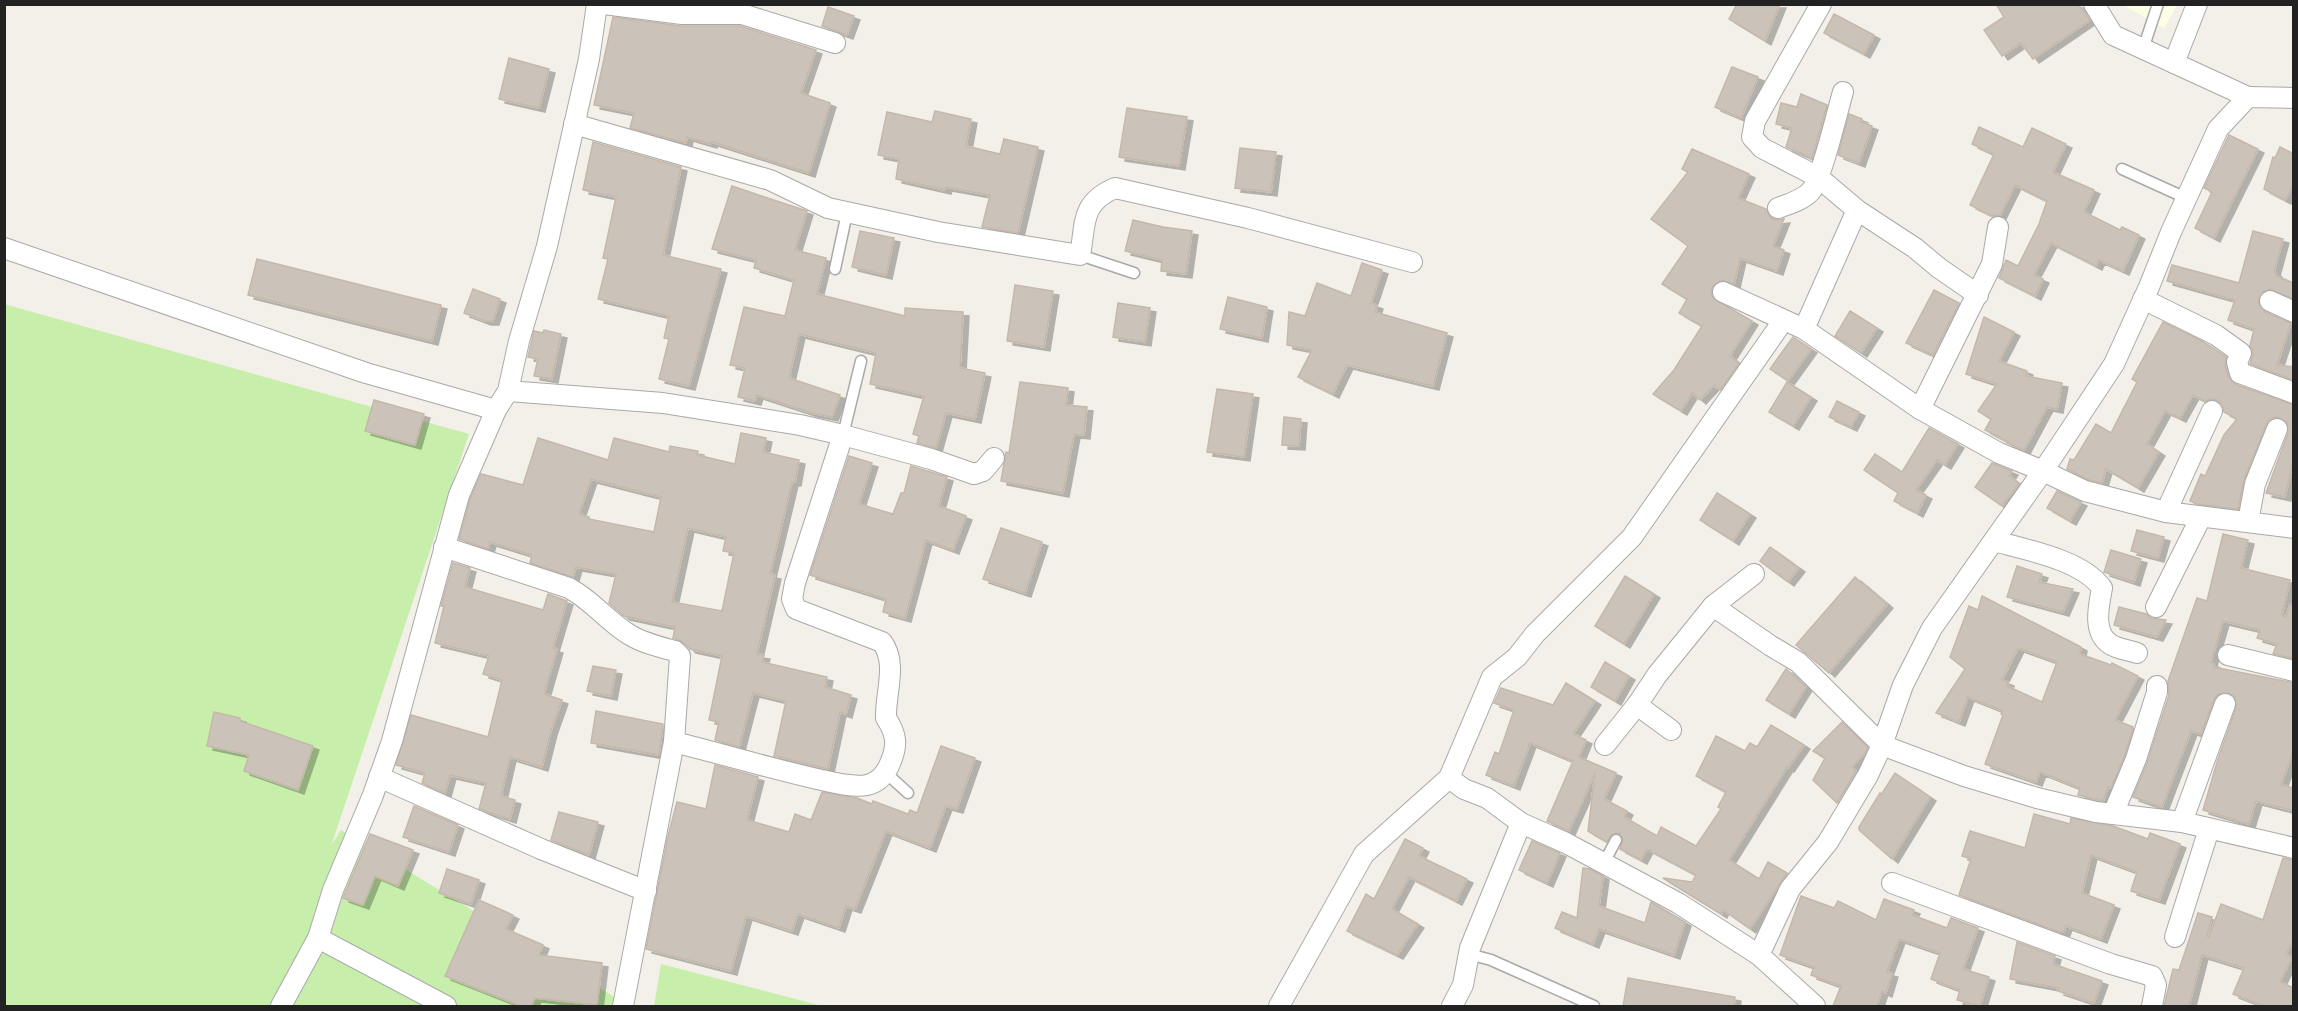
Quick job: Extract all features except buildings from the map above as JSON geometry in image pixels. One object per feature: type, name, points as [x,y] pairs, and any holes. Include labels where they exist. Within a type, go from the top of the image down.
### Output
[{"type":"street","points":[[281,1006],[318,938],[333,890],[393,741],[459,495],[496,410],[508,391],[519,341],[547,246],[589,59],[597,4]]},
{"type":"street","points":[[604,4],[682,14],[742,14],[835,43]]},
{"type":"street","points":[[1821,4],[1755,121],[1752,137],[1762,148],[1818,177],[1857,210],[1916,248],[1939,268],[1978,295]]},
{"type":"street","points":[[2094,4],[2113,35],[2248,97],[2294,98]]},
{"type":"street","points":[[2174,63],[2197,4]]},
{"type":"street","points":[[1778,208],[1796,202],[1811,191],[1818,177],[1843,92]]},
{"type":"street","points":[[1760,955],[1790,889],[1828,842],[1868,775],[1882,745],[1903,685],[1932,628],[2043,471],[2114,364],[2218,129],[2248,97]]},
{"type":"street","points":[[574,123],[770,180],[800,197],[828,208],[938,232],[1080,255],[1084,225],[1090,205],[1103,193],[1115,188],[1248,218],[1412,262]]},
{"type":"street","points":[[1804,329],[1857,210]]},
{"type":"street","points":[[1920,409],[1992,264],[1998,227]]},
{"type":"street","points":[[4,248],[366,373],[496,410]]},
{"type":"street","points":[[1723,292],[1804,329],[1920,409],[1999,453],[2085,491],[2166,512],[2294,528]]},
{"type":"street","points":[[2143,299],[2216,335],[2241,353],[2237,362],[2240,373],[2294,393]]},
{"type":"street","points":[[2270,301],[2294,312]]},
{"type":"street","points":[[1279,1006],[1364,854],[1449,778],[1492,677],[1517,657],[1535,633],[1632,537],[1783,321]]},
{"type":"street","points":[[508,391],[663,403],[800,425],[931,459],[974,474],[983,471],[994,458]]},
{"type":"street","points":[[2166,512],[2212,411]]},
{"type":"street","points":[[2248,522],[2255,484],[2277,429]]},
{"type":"street","points":[[674,742],[772,769],[833,782],[865,786],[886,773],[894,755],[897,740],[894,730],[885,718],[889,651],[882,642],[796,609],[792,599],[843,435]]},
{"type":"street","points":[[2156,607],[2200,517]]},
{"type":"street","points":[[1994,541],[2041,554],[2089,575],[2102,588],[2098,618],[2106,640],[2111,645],[2138,653]]},
{"type":"street","points":[[444,547],[569,588],[588,598],[604,615],[631,636],[675,651],[681,661],[674,742],[623,1006]]},
{"type":"street","points":[[1605,745],[1637,705],[1657,675],[1713,606],[1754,574]]},
{"type":"street","points":[[1713,606],[1798,662],[1882,745],[1974,779],[2037,798],[2113,814],[2182,822],[2294,848]]},
{"type":"street","points":[[2228,655],[2294,671]]},
{"type":"street","points":[[2113,814],[2136,759],[2157,686]]},
{"type":"street","points":[[2182,822],[2225,704]]},
{"type":"street","points":[[1637,705],[1671,730]]},
{"type":"street","points":[[379,777],[541,849],[646,891]]},
{"type":"street","points":[[1449,778],[1464,789],[1487,798],[1521,823],[1566,843],[1678,903],[1760,955],[1815,1006]]},
{"type":"street","points":[[1452,1006],[1463,985],[1469,954],[1521,823]]},
{"type":"street","points":[[2175,937],[2209,829]]},
{"type":"street","points":[[1892,884],[2111,964],[2152,976],[2156,985],[2152,1006]]},
{"type":"street","points":[[318,938],[447,1006]]},
{"type":"lane","points":[[2143,49],[2158,4]]},
{"type":"lane","points":[[2122,169],[2186,198]]},
{"type":"lane","points":[[835,269],[847,213]]},
{"type":"lane","points":[[1080,255],[1134,273]]},
{"type":"lane","points":[[843,435],[861,361]]},
{"type":"lane","points":[[886,773],[908,793]]},
{"type":"lane","points":[[1604,863],[1616,840]]},
{"type":"lane","points":[[1469,954],[1491,960],[1572,1002],[1594,1006]]},
{"type":"shaded area","points":[[2123,5],[2177,5],[2164,28]]},
{"type":"green space","points":[[4,304],[469,434],[331,846],[341,830],[629,1006],[5,1006]]},
{"type":"green space","points":[[661,964],[822,1006],[654,1006]]}]
